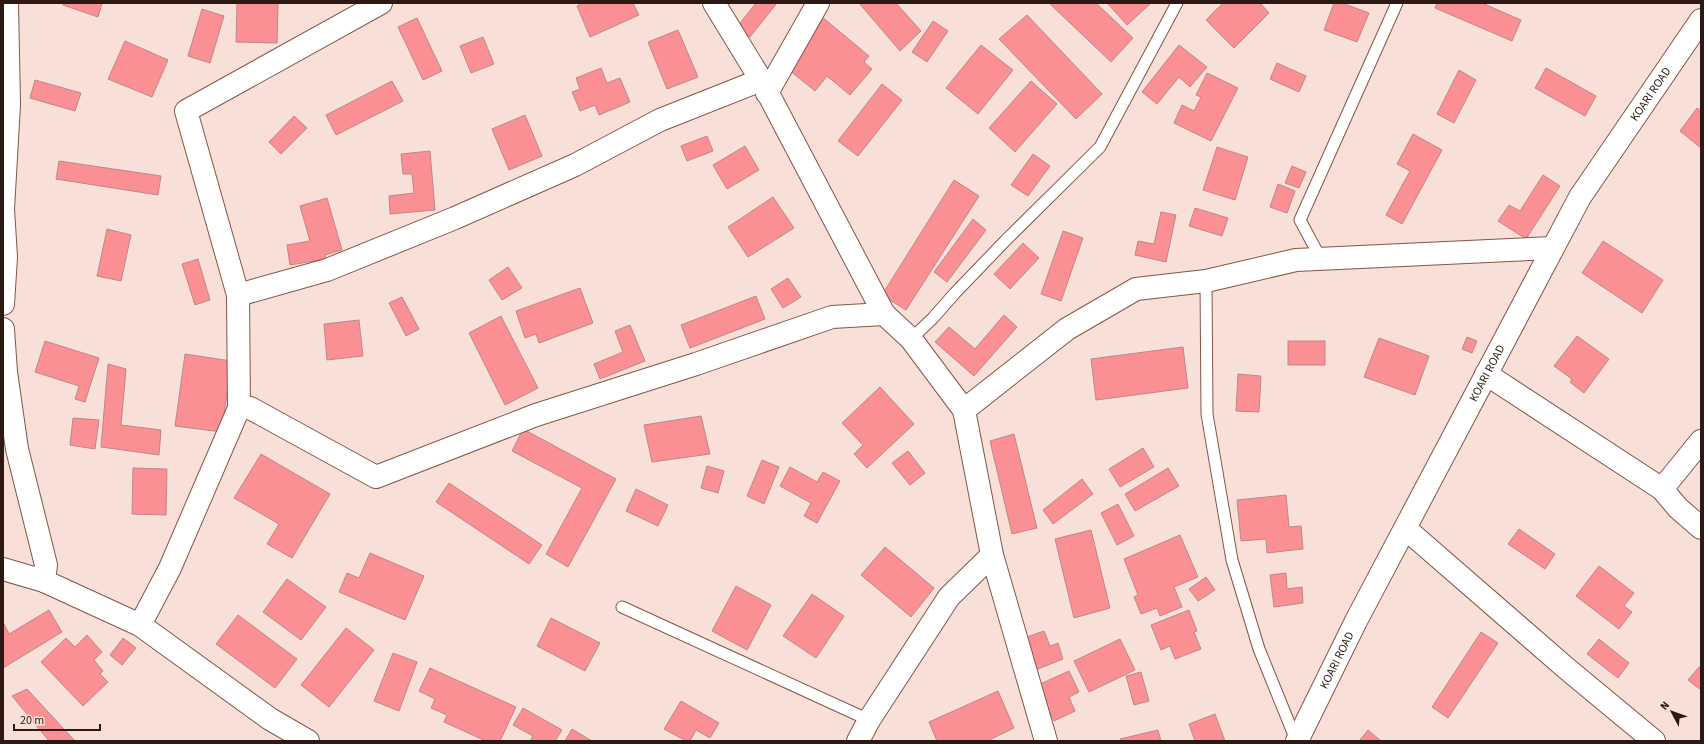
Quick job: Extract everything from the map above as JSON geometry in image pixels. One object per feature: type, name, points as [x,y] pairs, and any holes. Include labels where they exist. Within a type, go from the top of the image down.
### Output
[{"type":"street","points":[[3,304],[6,257],[3,209],[7,3]]},
{"type":"street","points":[[140,625],[170,568],[239,408],[238,295],[186,110],[381,3]]},
{"type":"street","points":[[714,3],[764,87],[884,314],[911,339],[964,410],[992,555],[1046,741]]},
{"type":"street","points":[[238,295],[328,270],[455,218],[575,165],[660,120],[764,87],[818,3]]},
{"type":"street","name":"KOARI ROAD","points":[[1297,741],[1356,621],[1406,530],[1486,374],[1580,197],[1701,20]]},
{"type":"street","points":[[964,410],[1066,329],[1136,290],[1206,281],[1296,260],[1552,248]]},
{"type":"street","points":[[239,408],[250,408],[376,477],[536,415],[696,364],[832,317],[884,314]]},
{"type":"street","points":[[3,329],[6,372],[17,449],[46,565],[44,581]]},
{"type":"street","points":[[1486,374],[1662,489],[1678,508],[1701,528]]},
{"type":"street","points":[[1662,489],[1701,441]]},
{"type":"street","points":[[1406,530],[1566,668],[1654,741]]},
{"type":"street","points":[[858,741],[949,597],[992,555]]},
{"type":"street","points":[[3,569],[44,581],[140,625],[270,719],[308,741]]},
{"type":"lane","points":[[911,339],[933,318],[1005,241],[1100,147],[1178,3]]},
{"type":"lane","points":[[1320,259],[1300,220],[1396,3]]},
{"type":"lane","points":[[1206,281],[1207,414],[1232,560],[1259,649],[1297,741]]},
{"type":"lane","points":[[622,607],[870,720]]},
{"type":"building","points":[[63,3],[102,3],[98,17],[63,5]]},
{"type":"building","points":[[237,3],[278,3],[277,43],[236,42]]},
{"type":"building","points":[[583,3],[633,3],[639,15],[590,37],[577,6]]},
{"type":"building","points":[[756,3],[777,3],[750,37],[737,27]]},
{"type":"building","points":[[859,3],[896,3],[921,31],[900,51]]},
{"type":"building","points":[[1049,3],[1096,3],[1133,38],[1111,62]]},
{"type":"building","points":[[1107,3],[1151,3],[1127,25]]},
{"type":"building","points":[[1223,3],[1260,3],[1269,13],[1234,48],[1206,20]]},
{"type":"building","points":[[1334,3],[1342,3],[1369,13],[1357,42],[1324,30]]},
{"type":"building","points":[[1437,3],[1482,3],[1521,20],[1512,41],[1435,8]]},
{"type":"building","points":[[202,9],[224,16],[210,63],[188,56]]},
{"type":"building","points":[[1027,15],[1102,94],[1076,119],[999,39]]},
{"type":"building","points":[[821,16],[869,56],[864,62],[872,69],[850,95],[827,76],[815,91],[789,70]]},
{"type":"building","points":[[417,18],[442,71],[423,80],[398,27]]},
{"type":"building","points":[[933,21],[948,31],[927,62],[912,52]]},
{"type":"building","points":[[678,30],[698,77],[667,89],[648,42]]},
{"type":"building","points":[[483,37],[494,64],[471,73],[460,46]]},
{"type":"building","points":[[125,41],[168,60],[152,97],[108,79]]},
{"type":"building","points":[[981,45],[1013,70],[978,114],[946,88]]},
{"type":"building","points":[[1179,45],[1207,67],[1190,87],[1179,77],[1157,104],[1142,92]]},
{"type":"building","points":[[1277,63],[1306,76],[1299,92],[1270,79]]},
{"type":"building","points":[[601,68],[607,83],[620,78],[630,102],[599,115],[595,105],[580,111],[572,92],[580,89],[576,78]]},
{"type":"building","points":[[1546,68],[1596,96],[1585,116],[1535,88]]},
{"type":"building","points":[[1459,70],[1476,80],[1454,123],[1437,114]]},
{"type":"building","points":[[1207,73],[1238,88],[1211,141],[1174,123],[1182,105],[1194,111],[1201,97],[1196,95]]},
{"type":"building","points":[[35,80],[81,93],[75,111],[30,98]]},
{"type":"building","points":[[392,81],[403,101],[336,135],[326,115]]},
{"type":"building","points":[[1031,81],[1057,104],[1015,152],[989,128]]},
{"type":"building","points":[[882,84],[902,100],[858,156],[838,141]]},
{"type":"building","points":[[1697,108],[1701,111],[1701,148],[1680,131]]},
{"type":"building","points":[[525,115],[542,156],[509,170],[492,129]]},
{"type":"building","points":[[294,116],[307,128],[281,154],[269,142]]},
{"type":"building","points":[[1413,134],[1442,150],[1402,224],[1386,215],[1410,171],[1397,164]]},
{"type":"building","points":[[707,136],[713,151],[687,161],[681,146]]},
{"type":"building","points":[[745,146],[759,170],[727,189],[713,165]]},
{"type":"building","points":[[1217,147],[1248,157],[1235,200],[1203,190]]},
{"type":"building","points":[[430,151],[435,210],[390,214],[389,196],[414,193],[412,174],[403,174],[401,154]]},
{"type":"building","points":[[1033,154],[1050,166],[1028,196],[1011,185]]},
{"type":"building","points":[[59,161],[161,176],[158,195],[56,179]]},
{"type":"building","points":[[1292,166],[1306,172],[1299,188],[1285,183]]},
{"type":"building","points":[[1543,175],[1560,186],[1526,239],[1498,221],[1509,205],[1520,211]]},
{"type":"building","points":[[954,180],[979,196],[906,310],[882,295]]},
{"type":"building","points":[[1278,184],[1295,191],[1287,213],[1270,207]]},
{"type":"building","points":[[773,197],[794,228],[748,257],[728,227]]},
{"type":"building","points":[[327,198],[342,250],[325,255],[326,259],[290,265],[287,245],[310,241],[300,206]]},
{"type":"building","points":[[1195,208],[1228,218],[1222,236],[1189,226]]},
{"type":"building","points":[[1161,212],[1176,215],[1166,262],[1135,255],[1138,241],[1154,244]]},
{"type":"building","points":[[973,219],[986,230],[947,282],[934,272]]},
{"type":"building","points":[[107,229],[131,235],[121,281],[97,276]]},
{"type":"building","points":[[1063,231],[1083,238],[1061,301],[1041,294]]},
{"type":"building","points":[[1603,241],[1663,280],[1642,313],[1582,273]]},
{"type":"building","points":[[1023,243],[1039,258],[1010,289],[994,274]]},
{"type":"building","points":[[198,259],[210,300],[195,305],[182,264]]},
{"type":"building","points":[[508,267],[522,288],[502,300],[489,280]]},
{"type":"building","points":[[788,278],[801,297],[783,308],[771,289]]},
{"type":"building","points":[[580,288],[593,323],[539,343],[536,334],[525,338],[516,311]]},
{"type":"building","points":[[756,296],[765,319],[690,348],[681,325]]},
{"type":"building","points":[[402,297],[419,329],[406,336],[389,303]]},
{"type":"building","points":[[1004,315],[1017,327],[974,376],[935,342],[949,327],[975,349]]},
{"type":"building","points":[[501,316],[538,388],[505,405],[469,333]]},
{"type":"building","points":[[359,320],[363,356],[327,360],[324,324]]},
{"type":"building","points":[[630,325],[645,361],[600,379],[594,364],[623,352],[615,331]]},
{"type":"building","points":[[1577,336],[1609,359],[1584,393],[1570,382],[1572,379],[1554,366]]},
{"type":"building","points":[[1467,337],[1477,341],[1472,353],[1462,349]]},
{"type":"building","points":[[1379,338],[1429,356],[1415,395],[1364,377]]},
{"type":"building","points":[[45,341],[99,358],[85,402],[75,399],[79,386],[35,372]]},
{"type":"building","points":[[1288,341],[1325,341],[1325,365],[1288,365]]},
{"type":"building","points":[[1183,347],[1188,388],[1096,400],[1091,359]]},
{"type":"building","points":[[185,354],[231,361],[222,432],[175,426]]},
{"type":"building","points":[[108,364],[126,369],[121,425],[161,430],[159,455],[101,447]]},
{"type":"building","points":[[1238,374],[1261,376],[1259,412],[1236,411]]},
{"type":"building","points":[[880,387],[914,424],[867,468],[854,454],[863,445],[842,423]]},
{"type":"building","points":[[701,416],[710,454],[652,462],[644,425]]},
{"type":"building","points":[[73,418],[99,420],[95,449],[70,445]]},
{"type":"building","points":[[523,429],[616,479],[568,567],[546,554],[582,488],[512,451]]},
{"type":"building","points":[[1014,434],[1037,528],[1012,534],[990,441]]},
{"type":"building","points":[[1143,448],[1154,467],[1120,487],[1109,469]]},
{"type":"building","points":[[908,451],[925,473],[910,485],[892,463]]},
{"type":"building","points":[[261,454],[330,494],[292,558],[267,544],[279,524],[234,498]]},
{"type":"building","points":[[762,460],[779,467],[764,504],[747,496]]},
{"type":"building","points":[[707,466],[724,471],[718,493],[701,488]]},
{"type":"building","points":[[790,467],[817,482],[823,472],[840,481],[817,523],[804,516],[811,503],[780,486]]},
{"type":"building","points":[[133,468],[167,469],[166,515],[132,514]]},
{"type":"building","points":[[1168,468],[1179,486],[1135,511],[1125,494]]},
{"type":"building","points":[[1082,479],[1093,494],[1053,524],[1043,510]]},
{"type":"building","points":[[449,483],[542,545],[529,564],[436,502]]},
{"type":"building","points":[[636,489],[668,505],[658,526],[626,511]]},
{"type":"building","points":[[1286,495],[1289,527],[1301,526],[1303,549],[1267,553],[1266,539],[1241,541],[1237,500]]},
{"type":"building","points":[[1118,504],[1134,536],[1117,545],[1101,513]]},
{"type":"building","points":[[1519,529],[1555,554],[1545,569],[1508,544]]},
{"type":"building","points":[[1091,530],[1110,608],[1074,618],[1055,539]]},
{"type":"building","points":[[1180,535],[1198,577],[1174,587],[1182,607],[1160,616],[1157,608],[1141,614],[1134,597],[1138,595],[1124,559]]},
{"type":"building","points":[[885,547],[934,588],[911,617],[861,575]]},
{"type":"building","points":[[370,553],[424,576],[405,620],[339,592],[347,573],[359,578]]},
{"type":"building","points":[[1599,566],[1634,593],[1624,606],[1632,612],[1619,629],[1576,596]]},
{"type":"building","points":[[1286,573],[1287,589],[1302,587],[1303,603],[1274,607],[1270,575]]},
{"type":"building","points":[[1206,577],[1215,590],[1198,601],[1189,589]]},
{"type":"building","points":[[287,579],[326,607],[301,640],[263,612]]},
{"type":"building","points":[[736,586],[771,605],[747,650],[712,631]]},
{"type":"building","points":[[812,594],[844,616],[816,658],[783,636]]},
{"type":"building","points":[[49,610],[62,632],[3,668],[3,622],[9,634]]},
{"type":"building","points":[[1189,610],[1197,631],[1194,632],[1201,649],[1175,659],[1170,646],[1161,650],[1151,625]]},
{"type":"building","points":[[238,615],[297,659],[275,688],[216,644]]},
{"type":"building","points":[[551,618],[600,643],[585,671],[537,646]]},
{"type":"building","points":[[346,628],[374,650],[329,707],[301,685]]},
{"type":"building","points":[[1044,631],[1050,646],[1058,643],[1063,659],[1033,671],[1021,639]]},
{"type":"building","points":[[1481,632],[1498,643],[1448,718],[1432,707]]},
{"type":"building","points":[[87,635],[102,652],[94,660],[103,671],[100,674],[108,682],[83,706],[41,662],[66,638],[75,647]]},
{"type":"building","points":[[123,638],[136,648],[122,665],[110,655]]},
{"type":"building","points":[[1120,639],[1135,670],[1089,692],[1074,661]]},
{"type":"building","points":[[1599,639],[1629,663],[1618,678],[1587,654]]},
{"type":"building","points":[[393,653],[417,662],[399,711],[374,701]]},
{"type":"building","points":[[1699,667],[1701,668],[1701,690],[1688,680]]},
{"type":"building","points":[[430,668],[516,707],[500,741],[486,741],[444,722],[447,715],[431,708],[435,699],[419,691]]},
{"type":"building","points":[[1069,671],[1079,692],[1069,697],[1075,711],[1054,721],[1038,685]]},
{"type":"building","points":[[1141,672],[1149,701],[1134,705],[1126,676]]},
{"type":"building","points":[[27,689],[75,741],[49,741],[12,696]]},
{"type":"building","points":[[998,691],[1014,728],[987,741],[937,741],[929,722]]},
{"type":"building","points":[[681,701],[719,723],[710,738],[696,730],[690,741],[686,741],[664,729]]},
{"type":"building","points":[[523,708],[562,730],[555,741],[530,741],[533,736],[513,725]]},
{"type":"building","points":[[1215,714],[1225,741],[1195,741],[1189,724]]},
{"type":"building","points":[[572,729],[592,741],[565,741]]},
{"type":"building","points":[[1158,730],[1161,741],[1121,741],[1120,739]]},
{"type":"building","points":[[1368,730],[1381,741],[1359,741]]}]
